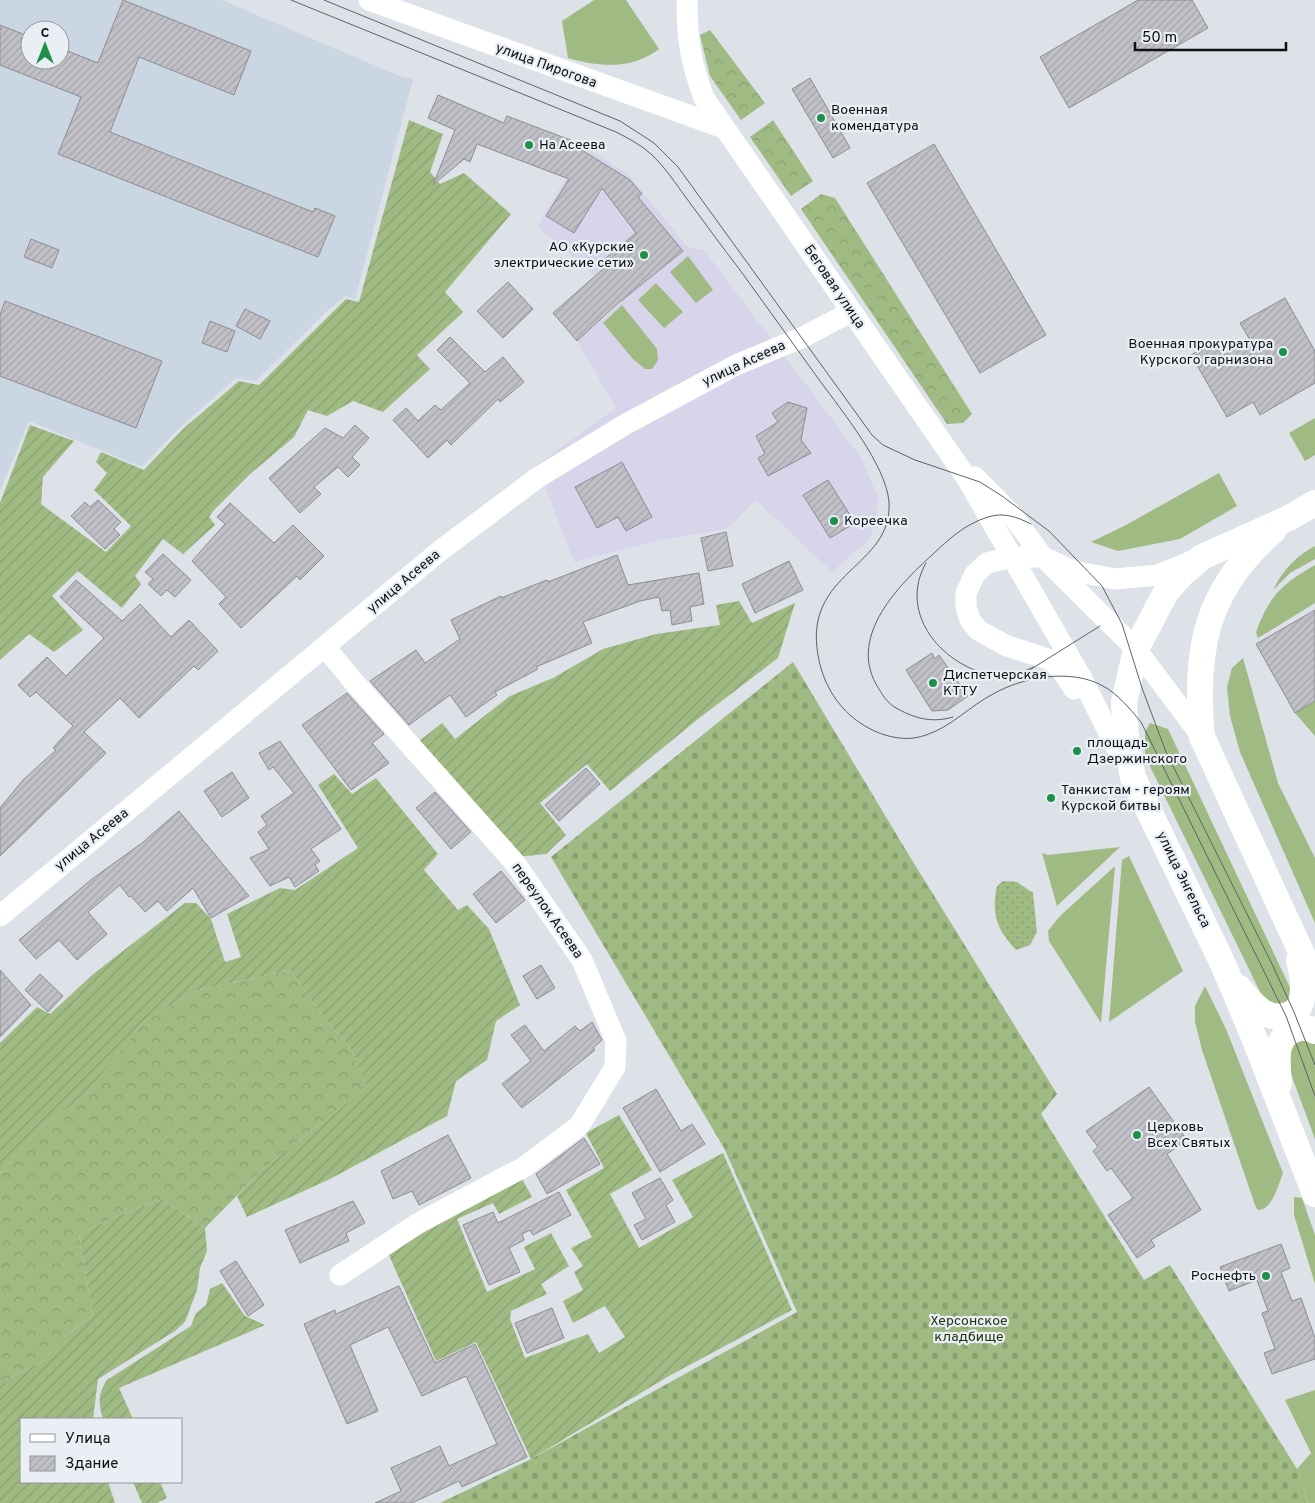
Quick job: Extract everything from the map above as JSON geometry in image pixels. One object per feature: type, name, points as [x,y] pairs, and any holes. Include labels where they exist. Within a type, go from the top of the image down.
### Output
[{"type":"main road","points":[[1315,503],[1287,519],[1248,556],[1216,604],[1209,621],[1200,660],[1198,697],[1202,737],[1315,982]]},
{"type":"main road","name":"улица Энгельса","points":[[1287,519],[1202,557],[1182,574],[1166,592],[1136,649],[1124,702],[1126,740],[1133,778],[1223,964],[1315,1194]]},
{"type":"main road","points":[[1223,964],[1237,985],[1258,1008],[1273,1018],[1282,1018],[1298,1009],[1302,1000],[1304,986],[1296,938]]},
{"type":"main road","points":[[1281,1106],[1277,1059],[1282,1037],[1287,1032],[1300,1028],[1309,1027],[1315,1031]]},
{"type":"street","name":"улица Пирогова","points":[[369,0],[724,128]]},
{"type":"street","name":"Беговая улица","points":[[687,0],[688,39],[692,68],[704,98],[945,445]]},
{"type":"street","name":"улица Асеева","points":[[0,916],[441,550],[536,478],[626,424],[728,369],[801,338],[851,312]]},
{"type":"street","points":[[945,445],[966,477],[1082,677],[1133,778]]},
{"type":"street","points":[[945,445],[1012,515],[1043,557],[1136,649],[1202,737]]},
{"type":"street","points":[[1116,747],[1055,664],[1048,659],[1027,653],[990,638],[978,630],[970,620],[966,594],[975,574],[987,564],[1012,557],[1043,557],[1073,571],[1115,579],[1158,575],[1202,557]]},
{"type":"street","name":"переулок Асеева","points":[[325,647],[515,863],[582,960],[616,1041],[615,1067],[578,1126],[524,1167],[417,1224],[340,1275]]},
{"type":"shaded area","points":[[0,0],[222,0],[402,77],[413,79],[355,299],[346,296],[325,313],[256,381],[236,378],[175,432],[142,467],[29,421],[0,491]]},
{"type":"shaded area","points":[[586,147],[629,175],[688,248],[704,250],[860,456],[878,497],[876,519],[870,539],[832,572],[756,500],[726,529],[656,541],[574,562],[537,465],[616,408],[577,341],[623,301],[617,301],[593,274],[538,227],[544,214]]},
{"type":"green space","points":[[594,0],[626,0],[659,49],[638,61],[615,65],[603,65],[568,58],[562,21]]},
{"type":"green space","points":[[710,30],[765,103],[741,120],[710,76],[700,35]]},
{"type":"green space","points":[[409,120],[443,134],[430,172],[440,184],[464,173],[511,214],[445,292],[463,312],[417,355],[430,369],[383,412],[353,401],[327,416],[308,410],[294,437],[250,474],[213,511],[209,517],[215,525],[183,554],[163,539],[135,576],[141,584],[122,608],[78,571],[52,596],[83,630],[54,652],[29,634],[0,660],[0,503],[30,425],[74,441],[43,477],[41,504],[106,552],[131,526],[94,490],[107,473],[96,462],[101,452],[144,470],[183,429],[239,381],[259,385],[346,299],[359,302]]},
{"type":"green space","points":[[773,120],[813,181],[791,196],[750,137]]},
{"type":"green space","points":[[821,194],[835,198],[972,414],[963,423],[947,424],[801,209]]},
{"type":"green space","points":[[688,256],[713,290],[696,303],[670,272]]},
{"type":"green space","points":[[656,283],[683,312],[664,328],[638,300]]},
{"type":"green space","points":[[622,305],[657,349],[658,360],[652,369],[645,369],[633,359],[603,323]]},
{"type":"green space","points":[[1315,418],[1315,455],[1305,461],[1289,433]]},
{"type":"green space","points":[[1219,473],[1237,506],[1180,539],[1118,551],[1091,542],[1126,525]]},
{"type":"green space","points":[[1315,546],[1315,559],[1290,573],[1273,590],[1291,564]]},
{"type":"green space","points":[[1315,565],[1315,603],[1258,638],[1256,632],[1261,619],[1278,592],[1293,579]]},
{"type":"green space","points":[[739,601],[752,623],[795,603],[778,658],[698,719],[610,791],[587,764],[540,803],[566,835],[546,854],[517,857],[418,742],[442,723],[455,739],[510,696],[553,678],[603,649],[656,634],[720,625],[716,605]]},
{"type":"green space","points":[[1243,658],[1278,783],[1315,858],[1315,923],[1240,752],[1230,716],[1227,687],[1232,668]]},
{"type":"green space","name":"Херсонское кладбище","points":[[793,662],[910,857],[1057,1094],[1041,1114],[1055,1137],[1144,1280],[1170,1265],[1297,1469],[1308,1503],[440,1503],[531,1459],[797,1312],[724,1148],[551,857]]},
{"type":"green space","points":[[1315,701],[1315,736],[1295,713]]},
{"type":"green space","points":[[1150,723],[1168,729],[1293,994],[1290,1004],[1266,1004],[1145,756],[1145,732]]},
{"type":"green space","points":[[334,774],[352,794],[376,778],[438,854],[424,870],[458,910],[467,905],[489,929],[520,1005],[496,1021],[487,1060],[456,1081],[447,1116],[330,1179],[247,1217],[237,1196],[263,1169],[367,1087],[351,1049],[318,1010],[291,970],[195,991],[143,1022],[86,1095],[42,1126],[0,1173],[0,1043],[37,1007],[50,1014],[92,975],[185,903],[196,903],[211,919],[225,962],[241,957],[227,914],[280,888],[295,890],[358,848],[318,785]]},
{"type":"green space","points":[[1120,847],[1057,906],[1042,853],[1048,855]]},
{"type":"green space","points":[[1129,856],[1183,971],[1109,1022],[1122,860]]},
{"type":"green space","points":[[1115,866],[1101,1023],[1049,941],[1048,931],[1060,916]]},
{"type":"green space","points":[[1003,881],[1017,882],[1033,893],[1037,932],[1030,945],[1016,950],[1004,936],[995,913],[997,886]]},
{"type":"green space","points":[[291,970],[318,1010],[351,1049],[367,1087],[263,1169],[205,1228],[162,1199],[115,1217],[79,1234],[93,1315],[59,1341],[44,1361],[17,1374],[0,1386],[0,1173],[42,1126],[86,1095],[143,1022],[195,991]]},
{"type":"green space","points":[[1205,986],[1226,1029],[1283,1173],[1274,1196],[1263,1209],[1258,1210],[1255,1205],[1202,1050],[1195,1022],[1195,1006]]},
{"type":"green space","points":[[1304,1035],[1315,1043],[1315,1139],[1287,1063],[1288,1041]]},
{"type":"green space","points":[[619,1115],[652,1170],[610,1194],[639,1248],[693,1217],[672,1180],[723,1153],[792,1310],[669,1376],[531,1459],[476,1342],[436,1361],[388,1253],[437,1222],[522,1179],[532,1197],[499,1214],[493,1203],[457,1219],[487,1292],[535,1269],[524,1247],[551,1233],[569,1266],[541,1284],[547,1294],[511,1311],[510,1319],[525,1358],[588,1334],[599,1353],[625,1337],[605,1306],[573,1323],[563,1301],[583,1290],[574,1272],[583,1266],[571,1248],[592,1237],[566,1190],[604,1168],[586,1133]]},
{"type":"green space","points":[[1294,1197],[1302,1198],[1315,1235],[1315,1284],[1294,1215]]},
{"type":"green space","points":[[162,1199],[205,1228],[207,1251],[200,1268],[197,1290],[185,1322],[175,1331],[98,1379],[93,1418],[20,1418],[20,1483],[108,1483],[115,1503],[0,1503],[0,1386],[17,1374],[44,1361],[59,1341],[93,1315],[79,1234],[115,1217]]},
{"type":"green space","points":[[222,1283],[245,1316],[265,1325],[119,1388],[133,1418],[103,1418],[100,1399],[102,1389],[107,1380],[191,1326],[196,1313],[206,1305],[210,1289]]},
{"type":"green space","points":[[1315,1390],[1315,1503],[1308,1503],[1297,1469],[1311,1453],[1285,1400]]},
{"type":"green space","points":[[133,1483],[160,1483],[167,1498],[157,1503],[142,1503]]},
{"type":"building","points":[[123,0],[251,51],[234,95],[139,57],[110,132],[313,212],[315,208],[335,216],[318,257],[58,154],[81,97],[0,65],[0,25],[20,33],[20,70],[70,70],[70,52],[98,63]]},
{"type":"building","points":[[1138,0],[1192,0],[1208,28],[1069,108],[1040,57]]},
{"type":"building","name":"Военная комендатура","points":[[810,78],[850,148],[833,158],[792,89]]},
{"type":"building","points":[[438,95],[504,123],[507,116],[573,141],[572,144],[630,180],[642,194],[638,197],[683,251],[616,305],[577,341],[553,313],[610,263],[606,258],[636,233],[602,188],[574,233],[546,216],[569,179],[477,144],[470,162],[464,159],[433,185],[455,130],[428,118]]},
{"type":"building","points":[[934,144],[1046,335],[980,373],[867,183]]},
{"type":"building","points":[[31,239],[59,250],[52,268],[24,257]]},
{"type":"building","points":[[508,282],[533,309],[503,338],[477,311]]},
{"type":"building","points":[[1285,298],[1315,351],[1315,383],[1260,415],[1253,402],[1227,417],[1191,355],[1214,342],[1222,356],[1250,340],[1240,323]]},
{"type":"building","points":[[5,301],[162,361],[136,428],[0,376],[0,315]]},
{"type":"building","points":[[245,309],[270,321],[260,339],[236,326]]},
{"type":"building","points":[[210,321],[235,331],[227,352],[202,343]]},
{"type":"building","points":[[450,337],[485,372],[503,357],[524,382],[500,402],[498,399],[451,445],[447,440],[428,458],[393,420],[406,408],[418,421],[435,405],[441,410],[470,383],[437,350]]},
{"type":"building","points":[[788,402],[807,408],[801,440],[811,453],[768,476],[758,458],[765,454],[756,436],[778,422],[772,413]]},
{"type":"building","points":[[355,425],[369,438],[352,457],[360,465],[348,477],[338,467],[314,487],[321,494],[300,513],[269,478],[325,428],[343,438]]},
{"type":"building","points":[[622,462],[652,517],[626,531],[618,517],[597,528],[575,487]]},
{"type":"building","points":[[828,480],[855,523],[830,538],[803,495]]},
{"type":"building","points":[[98,500],[121,522],[114,529],[120,535],[105,549],[71,516],[85,502],[90,507]]},
{"type":"building","points":[[230,503],[274,543],[293,525],[324,556],[300,580],[297,576],[241,628],[219,604],[226,597],[192,561],[225,524],[217,517]]},
{"type":"building","points":[[726,532],[733,566],[708,571],[701,538]]},
{"type":"building","points":[[163,554],[191,580],[175,597],[167,590],[161,596],[148,584],[153,579],[145,572]]},
{"type":"building","points":[[617,555],[628,585],[699,573],[704,604],[690,607],[692,621],[672,625],[670,610],[662,611],[659,597],[640,601],[583,622],[592,643],[536,667],[538,669],[495,692],[497,695],[466,717],[450,695],[409,725],[370,681],[416,650],[425,663],[460,639],[451,620],[501,596],[501,598],[547,580],[548,582]]},
{"type":"building","points":[[789,561],[803,590],[755,613],[742,584]]},
{"type":"building","points":[[76,580],[122,621],[140,604],[171,637],[189,620],[218,651],[198,670],[194,666],[139,718],[120,698],[84,732],[106,753],[0,856],[0,808],[23,780],[56,750],[53,748],[73,726],[36,692],[30,697],[18,685],[47,657],[66,676],[104,638],[60,597]]},
{"type":"building","points":[[1315,610],[1315,701],[1295,713],[1256,644]]},
{"type":"building","name":"Диспетчерская КТТУ","points":[[932,653],[935,659],[939,655],[968,696],[948,710],[932,711],[906,670]]},
{"type":"building","points":[[347,693],[384,734],[372,743],[389,763],[351,790],[302,725]]},
{"type":"building","points":[[280,741],[341,829],[311,849],[320,861],[315,865],[319,871],[295,887],[289,877],[270,886],[250,858],[269,849],[258,832],[267,825],[261,816],[294,793],[273,767],[269,770],[259,753]]},
{"type":"building","points":[[586,768],[600,784],[559,821],[545,805]]},
{"type":"building","points":[[232,772],[249,798],[222,817],[204,791]]},
{"type":"building","points":[[435,792],[471,832],[451,849],[416,808]]},
{"type":"building","points":[[179,811],[249,896],[211,918],[193,888],[167,911],[158,901],[145,912],[131,896],[129,897],[120,885],[88,912],[107,934],[77,960],[59,940],[36,959],[19,940],[92,879],[142,843]]},
{"type":"building","points":[[501,871],[525,900],[496,923],[473,894]]},
{"type":"building","points":[[541,965],[555,988],[537,999],[523,976]]},
{"type":"building","points":[[0,970],[31,1005],[0,1037]]},
{"type":"building","points":[[40,974],[63,996],[48,1012],[25,990]]},
{"type":"building","points":[[592,1022],[602,1040],[593,1048],[595,1050],[522,1108],[502,1084],[531,1061],[511,1035],[525,1025],[544,1051],[575,1026],[580,1031]]},
{"type":"building","points":[[1149,1087],[1187,1140],[1167,1154],[1201,1210],[1151,1240],[1155,1246],[1137,1258],[1108,1215],[1133,1198],[1111,1168],[1107,1171],[1093,1151],[1098,1147],[1086,1131]]},
{"type":"building","points":[[656,1089],[681,1131],[692,1124],[705,1144],[660,1172],[623,1108]]},
{"type":"building","points":[[448,1135],[471,1178],[419,1205],[412,1191],[393,1199],[381,1171]]},
{"type":"building","points":[[584,1138],[600,1164],[547,1194],[536,1174]]},
{"type":"building","points":[[660,1178],[673,1200],[666,1205],[675,1222],[642,1240],[634,1225],[646,1219],[632,1193]]},
{"type":"building","points":[[559,1192],[571,1215],[533,1235],[530,1230],[522,1234],[524,1240],[509,1248],[520,1272],[489,1285],[463,1225],[493,1212],[498,1223]]},
{"type":"building","points":[[353,1201],[365,1223],[346,1233],[349,1241],[300,1263],[285,1230]]},
{"type":"building","points":[[1281,1244],[1290,1268],[1281,1272],[1292,1301],[1301,1298],[1315,1338],[1315,1359],[1272,1374],[1264,1353],[1275,1349],[1262,1313],[1268,1311],[1257,1280],[1229,1291],[1220,1267]]},
{"type":"building","points":[[236,1261],[264,1305],[248,1316],[220,1271]]},
{"type":"building","points":[[399,1286],[435,1363],[475,1344],[527,1457],[462,1487],[459,1481],[412,1503],[375,1503],[401,1491],[391,1468],[440,1446],[449,1466],[497,1444],[466,1376],[422,1396],[388,1327],[350,1345],[378,1411],[347,1424],[304,1324],[335,1310],[336,1314]]},
{"type":"building","points":[[552,1308],[564,1338],[527,1353],[515,1323]]},
{"type":"tram line","points":[[291,0],[616,132],[639,145],[656,159],[740,270],[851,423],[872,455],[886,487],[889,502],[886,524],[877,542],[835,587],[823,605],[817,627],[818,655],[821,669],[826,683],[837,701],[850,715],[869,728],[892,737],[915,738],[944,727],[993,694],[1018,683],[1033,679],[1062,676],[1077,677],[1090,680],[1114,693],[1141,722],[1286,1016],[1315,1096]]},
{"type":"tram line","points":[[324,0],[620,121],[654,143],[678,167],[872,435],[883,445],[915,460],[980,482],[1002,496],[1049,531],[1102,586],[1122,624],[1142,688],[1166,752],[1272,964],[1315,1065]]},
{"type":"tram line","points":[[953,717],[938,720],[918,718],[894,707],[888,702],[876,684],[869,666],[869,647],[873,630],[882,612],[906,581],[945,543],[965,528],[988,517],[1000,515],[1015,517],[1031,524]]},
{"type":"tram line","points":[[926,563],[917,593],[918,608],[922,622],[939,646],[964,665],[986,674],[996,676],[1009,675],[1034,667]]},
{"type":"tram line","points":[[1028,671],[1100,626]]},
{"type":"place","name":"Военная комендатура","points":[[821,118]]},
{"type":"place","name":"На Асеева","points":[[529,145]]},
{"type":"place","name":"АО «Курские электрические сети»","points":[[644,255]]},
{"type":"place","name":"Военная прокуратура Курского гарнизона","points":[[1283,352]]},
{"type":"place","name":"Кореечка","points":[[834,521]]},
{"type":"place","name":"Диспетчерская КТТУ","points":[[933,683]]},
{"type":"place","name":"площадь Дзержинского","points":[[1077,751]]},
{"type":"place","name":"Танкистам - героям Курской битвы","points":[[1051,798]]},
{"type":"place","name":"Церковь Всех Святых","points":[[1137,1135]]},
{"type":"place","name":"Роснефть","points":[[1266,1276]]}]
